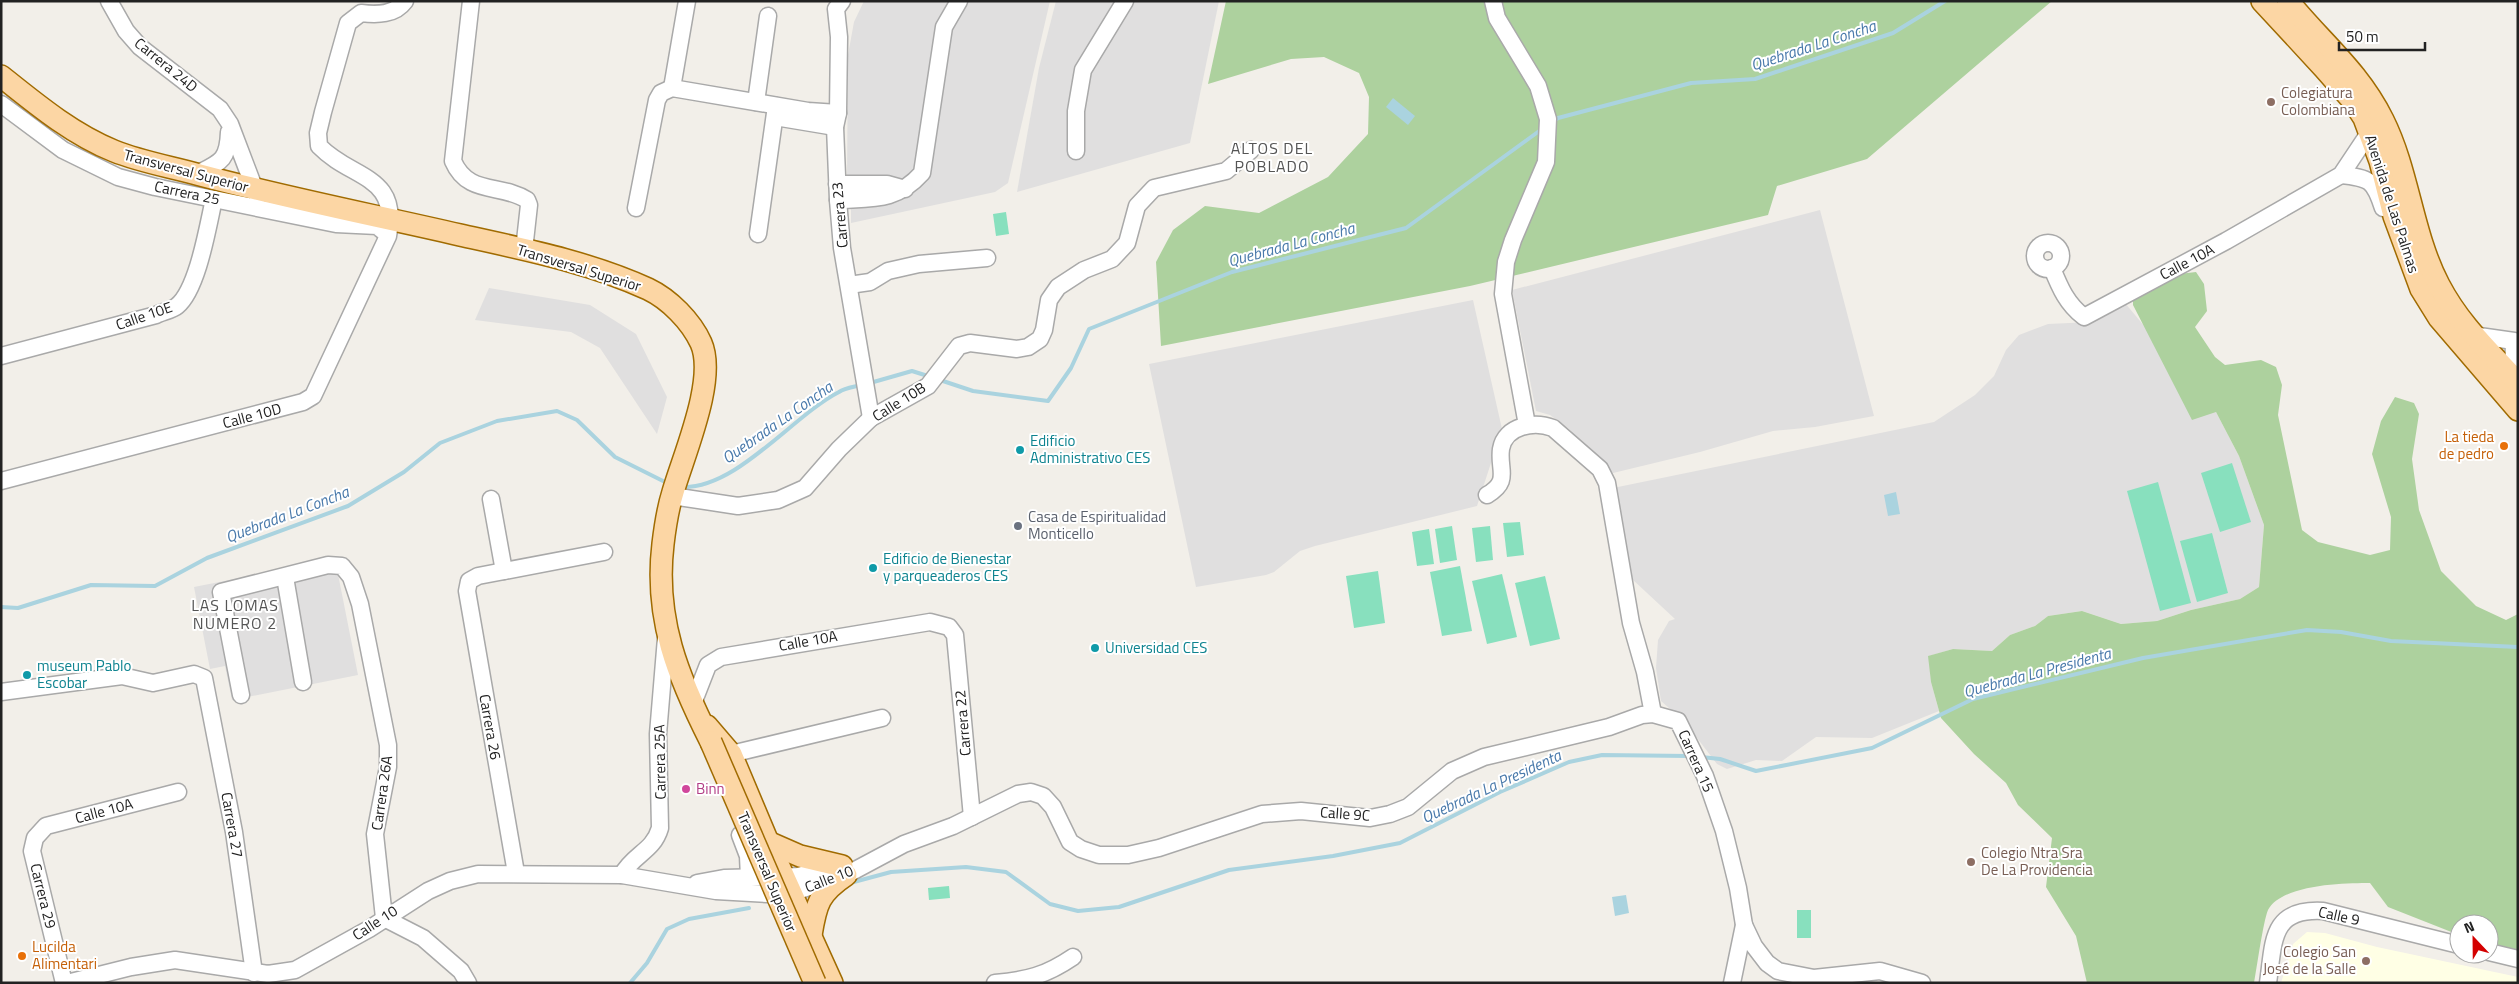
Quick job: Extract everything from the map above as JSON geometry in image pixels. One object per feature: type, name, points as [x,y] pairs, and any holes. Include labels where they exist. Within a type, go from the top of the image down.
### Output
[{"type":"main road","name":"Avenida de Las Palmas","points":[[2262,1],[2353,101],[2364,118],[2406,248],[2428,304],[2518,410]]},
{"type":"main road","name":"Avenida de Las Palmas","points":[[2288,1],[2353,72],[2367,91],[2383,120],[2400,161],[2423,246],[2439,285],[2458,318],[2515,380]]},
{"type":"main road","name":"Transversal Superior","points":[[1,76],[66,126],[114,151],[390,227],[524,250],[599,271],[650,290],[670,303],[688,322],[701,344],[706,366],[699,409],[674,489],[663,545],[661,589],[666,634],[708,745],[815,983]]},
{"type":"main road","points":[[695,711],[739,753],[742,779],[768,842],[832,983]]},
{"type":"main road","points":[[768,842],[800,856],[844,870],[822,895],[816,906],[811,935]]},
{"type":"main road","points":[[767,894],[804,983]]},
{"type":"street","name":"Carrera 24D","points":[[109,1],[126,31],[140,47],[220,109],[230,124],[253,188],[266,210]]},
{"type":"street","points":[[390,227],[390,204],[379,188],[366,176],[330,158],[319,146],[318,133],[348,23],[361,13],[378,16],[400,8],[405,1]]},
{"type":"street","points":[[471,1],[453,161],[458,172],[466,180],[527,200],[529,205],[524,250]]},
{"type":"street","points":[[672,88],[687,1]]},
{"type":"street","points":[[837,192],[886,198],[905,190],[922,173],[944,27],[959,1]]},
{"type":"street","points":[[1076,151],[1076,111],[1083,70],[1125,1]]},
{"type":"street","points":[[1493,1],[1497,18],[1538,86],[1548,119],[1546,162],[1508,254],[1503,294],[1527,425]]},
{"type":"street","name":"Carrera 23","points":[[839,5],[836,120],[837,192],[842,248],[871,418]]},
{"type":"street","points":[[756,102],[768,16]]},
{"type":"street","points":[[636,208],[657,100],[661,93],[672,88],[756,102],[775,112],[836,120]]},
{"type":"street","name":"Carrera 25","points":[[1,104],[63,150],[118,177],[336,224],[390,227]]},
{"type":"street","points":[[758,234],[775,112]]},
{"type":"street","points":[[197,174],[224,158],[229,150],[230,124]]},
{"type":"street","name":"Calle 10A","points":[[2052,268],[2066,298],[2073,308],[2084,317],[2226,241],[2341,175],[2369,133]]},
{"type":"street","name":"Calle 10B","points":[[674,489],[738,506],[778,500],[805,488],[839,449],[871,418],[928,386],[950,354],[959,346],[970,344],[1017,349],[1028,347],[1040,339],[1044,330],[1049,300],[1058,287],[1084,270],[1112,260],[1127,243],[1137,206],[1145,195],[1154,188],[1226,171],[1251,150]]},
{"type":"street","points":[[2341,175],[2367,178],[2373,183],[2396,241],[2406,248]]},
{"type":"street","name":"Calle 10E","points":[[1,356],[156,315],[177,306],[188,289],[198,267],[214,199]]},
{"type":"street","name":"Calle 10D","points":[[1,481],[303,402],[313,396],[390,227]]},
{"type":"street","points":[[849,285],[870,282],[888,271],[919,264],[986,258]]},
{"type":"street","points":[[1488,495],[1501,483],[1503,470],[1501,448],[1508,437],[1527,425],[1544,424],[1553,428],[1600,469],[1607,484],[1631,622],[1653,714]]},
{"type":"street","points":[[491,499],[504,571],[604,552]]},
{"type":"street","name":"Carrera 26A","points":[[285,577],[328,565],[342,566],[351,577],[360,604],[388,745],[388,767],[375,834],[384,918]]},
{"type":"street","name":"Carrera 26","points":[[504,571],[478,576],[470,581],[467,591],[516,873]]},
{"type":"street","points":[[241,695],[221,592],[285,577],[303,682]]},
{"type":"street","name":"Calle 10A","points":[[695,711],[708,665],[721,657],[930,622],[953,630]]},
{"type":"street","name":"Carrera 22","points":[[953,630],[972,817]]},
{"type":"street","name":"Carrera 25A","points":[[622,875],[627,864],[656,840],[660,828],[658,734],[666,634]]},
{"type":"street","name":"Carrera 27","points":[[1,692],[122,676],[153,683],[194,674],[204,678],[234,832],[254,973]]},
{"type":"street","name":"Carrera 15","points":[[1653,714],[1678,721],[1706,776],[1724,831],[1738,888],[1744,925],[1732,983]]},
{"type":"street","name":"Calle 9C","points":[[1031,792],[1042,796],[1053,807],[1070,842],[1081,849],[1099,855],[1128,854],[1178,843],[1242,819],[1284,811],[1370,818],[1390,814],[1408,807],[1424,796],[1452,771],[1484,757],[1560,740],[1653,714]]},
{"type":"street","points":[[739,753],[882,718]]},
{"type":"street","points":[[708,745],[747,852],[749,878]]},
{"type":"street","name":"Calle 10A","points":[[36,838],[46,826],[178,792]]},
{"type":"street","name":"Calle 10","points":[[65,983],[131,967],[175,960],[254,973],[268,974],[295,970],[314,961],[420,895],[450,881],[478,874],[622,875],[716,891],[767,894],[788,885],[844,870],[972,817],[1018,794],[1031,792]]},
{"type":"street","name":"Carrera 29","points":[[36,838],[32,851],[65,983]]},
{"type":"street","name":"Calle 10","points":[[688,885],[724,878],[749,878],[788,885]]},
{"type":"street","name":"Calle 9","points":[[2268,983],[2276,932],[2282,922],[2301,912],[2323,910],[2449,942]]},
{"type":"street","points":[[384,918],[423,938],[461,971],[468,983]]},
{"type":"street","points":[[1744,925],[1754,946],[1767,963],[1778,971],[1814,978],[1880,971],[1922,983]]},
{"type":"street","points":[[2499,954],[2518,959]]},
{"type":"street","points":[[995,983],[1032,979],[1053,971],[1073,957]]},
{"type":"shaded area","points":[[864,1],[1050,1],[1008,183],[995,192],[851,223],[851,206],[867,176],[847,176],[848,55],[854,22]]},
{"type":"shaded area","points":[[1056,1],[1219,1],[1190,143],[1017,192],[1039,68]]},
{"type":"shaded area","points":[[1820,210],[1874,416],[1815,427],[1773,431],[1700,452],[1613,473],[1569,429],[1550,415],[1536,411],[1512,290]]},
{"type":"shaded area","points":[[489,288],[590,305],[636,334],[667,397],[657,434],[600,348],[571,332],[475,320]]},
{"type":"shaded area","points":[[1473,300],[1502,429],[1477,506],[1315,546],[1300,551],[1274,572],[1266,575],[1196,587],[1149,364]]},
{"type":"shaded area","points":[[2125,303],[2216,412],[2239,456],[2264,525],[2259,587],[2240,599],[2191,610],[2157,621],[2121,624],[2082,611],[2048,616],[2035,626],[2010,635],[1992,651],[1953,649],[1929,656],[1931,682],[1939,711],[1872,738],[1816,737],[1782,761],[1756,760],[1727,769],[1717,764],[1684,721],[1661,701],[1656,668],[1658,640],[1669,621],[1675,619],[1632,579],[1613,488],[1934,422],[1975,395],[1994,376],[2006,350],[2019,335],[2048,324],[2091,322]]},
{"type":"shaded area","points":[[335,559],[358,675],[232,700],[225,666],[210,669],[194,587]]},
{"type":"shaded area","name":"Colegio San José de la Salle","points":[[2307,932],[2325,933],[2377,947],[2449,962],[2449,964],[2518,977],[2518,983],[2281,983],[2293,944]]},
{"type":"green space","points":[[1226,1],[2052,1],[1867,159],[1777,186],[1768,215],[1470,286],[1161,346],[1156,262],[1173,230],[1205,206],[1259,213],[1328,177],[1368,134],[1369,97],[1359,73],[1324,57],[1291,59],[1208,84]]},
{"type":"green space","points":[[1006,212],[1009,234],[996,236],[993,214]]},
{"type":"green space","points":[[2196,272],[2204,284],[2207,311],[2195,327],[2215,357],[2225,365],[2261,360],[2276,367],[2282,385],[2278,415],[2302,530],[2318,542],[2370,555],[2390,550],[2391,517],[2372,454],[2381,421],[2395,397],[2414,403],[2419,414],[2412,459],[2419,510],[2441,571],[2476,606],[2506,620],[2518,614],[2518,952],[2499,947],[2499,914],[2449,914],[2449,931],[2388,907],[2370,883],[2330,885],[2300,890],[2286,895],[2275,901],[2268,910],[2254,983],[2087,983],[2076,936],[2046,887],[2052,838],[2018,805],[2006,783],[1974,754],[1941,718],[1931,682],[1928,656],[1953,649],[1992,651],[2010,635],[2035,626],[2048,616],[2082,611],[2121,624],[2157,621],[2191,610],[2240,599],[2259,587],[2264,525],[2239,456],[2216,412],[2192,420],[2133,305],[2133,297],[2179,274]]},
{"type":"green space","points":[[2232,463],[2251,522],[2220,532],[2201,473]]},
{"type":"green space","points":[[2158,482],[2191,603],[2160,611],[2127,491]]},
{"type":"green space","points":[[1520,522],[1524,555],[1507,557],[1503,523]]},
{"type":"green space","points":[[1452,526],[1457,560],[1440,563],[1435,529]]},
{"type":"green space","points":[[1490,526],[1493,560],[1476,562],[1472,528]]},
{"type":"green space","points":[[1429,529],[1434,564],[1417,566],[1412,532]]},
{"type":"green space","points":[[2212,533],[2228,593],[2197,602],[2180,541]]},
{"type":"green space","points":[[1460,566],[1472,631],[1442,636],[1430,572]]},
{"type":"green space","points":[[1378,571],[1385,623],[1354,628],[1346,576]]},
{"type":"green space","points":[[1502,574],[1517,637],[1487,644],[1472,581]]},
{"type":"green space","points":[[1545,576],[1560,639],[1530,646],[1515,583]]},
{"type":"green space","points":[[949,886],[950,898],[929,900],[928,888]]},
{"type":"green space","points":[[1797,910],[1811,910],[1811,938],[1797,938]]},
{"type":"water","points":[[1393,98],[1415,116],[1408,125],[1386,107]]},
{"type":"water","points":[[1896,492],[1900,514],[1888,516],[1884,495]]},
{"type":"water","points":[[1626,895],[1629,913],[1615,916],[1612,897]]},
{"type":"waterway","name":"Quebrada La Concha","points":[[1552,122],[1558,118],[1691,83],[1755,79],[1893,33],[1945,1]]},
{"type":"waterway","name":"Quebrada La Concha","points":[[937,379],[973,391],[1048,401],[1071,368],[1089,329],[1232,272],[1406,228],[1542,129]]},
{"type":"waterway","name":"Quebrada La Concha","points":[[870,383],[912,371],[931,377]]},
{"type":"waterway","name":"Quebrada La Concha","points":[[681,487],[702,485],[722,477],[743,465],[821,403],[841,391],[861,385]]},
{"type":"waterway","name":"Quebrada La Concha","points":[[1,607],[18,608],[91,585],[155,586],[207,558],[348,506],[404,472],[440,443],[497,421],[557,411],[577,420],[615,457],[667,483]]},
{"type":"waterway","name":"Quebrada La Presidenta","points":[[1701,757],[1720,759],[1756,771],[1872,748],[1973,699],[2143,658],[2307,630],[2341,632],[2391,641],[2518,647]]},
{"type":"waterway","name":"Quebrada La Presidenta","points":[[850,883],[891,872],[966,867],[1006,872],[1050,904],[1078,911],[1119,907],[1229,870],[1333,856],[1400,843],[1500,792],[1569,762],[1602,755],[1689,756]]},
{"type":"waterway","name":"Quebrada La Presidenta","points":[[630,983],[647,963],[667,929],[689,919],[749,908]]},
{"type":"place","name":"Colegiatura Colombiana","points":[[2271,102]]},
{"type":"place","name":"La tieda de pedro","points":[[2504,446]]},
{"type":"place","name":"Edificio Administrativo CES","points":[[1020,450]]},
{"type":"place","name":"Casa de Espiritualidad Monticello","points":[[1018,526]]},
{"type":"place","name":"Edificio de Bienestar y parqueaderos CES","points":[[873,568]]},
{"type":"place","name":"Universidad CES","points":[[1095,648]]},
{"type":"place","name":"museum Pablo Escobar","points":[[27,675]]},
{"type":"place","name":"Binn","points":[[686,789]]},
{"type":"place","name":"Colegio Ntra Sra De La Providencia","points":[[1971,862]]},
{"type":"place","name":"Lucilda Alimentari","points":[[22,956]]},
{"type":"place","name":"Colegio San José de la Salle","points":[[2366,961]]},
{"type":"district","name":"ALTOS DEL POBLADO","points":[[1272,157]]},
{"type":"district","name":"LAS LOMAS NUMERO 2","points":[[235,614]]}]
